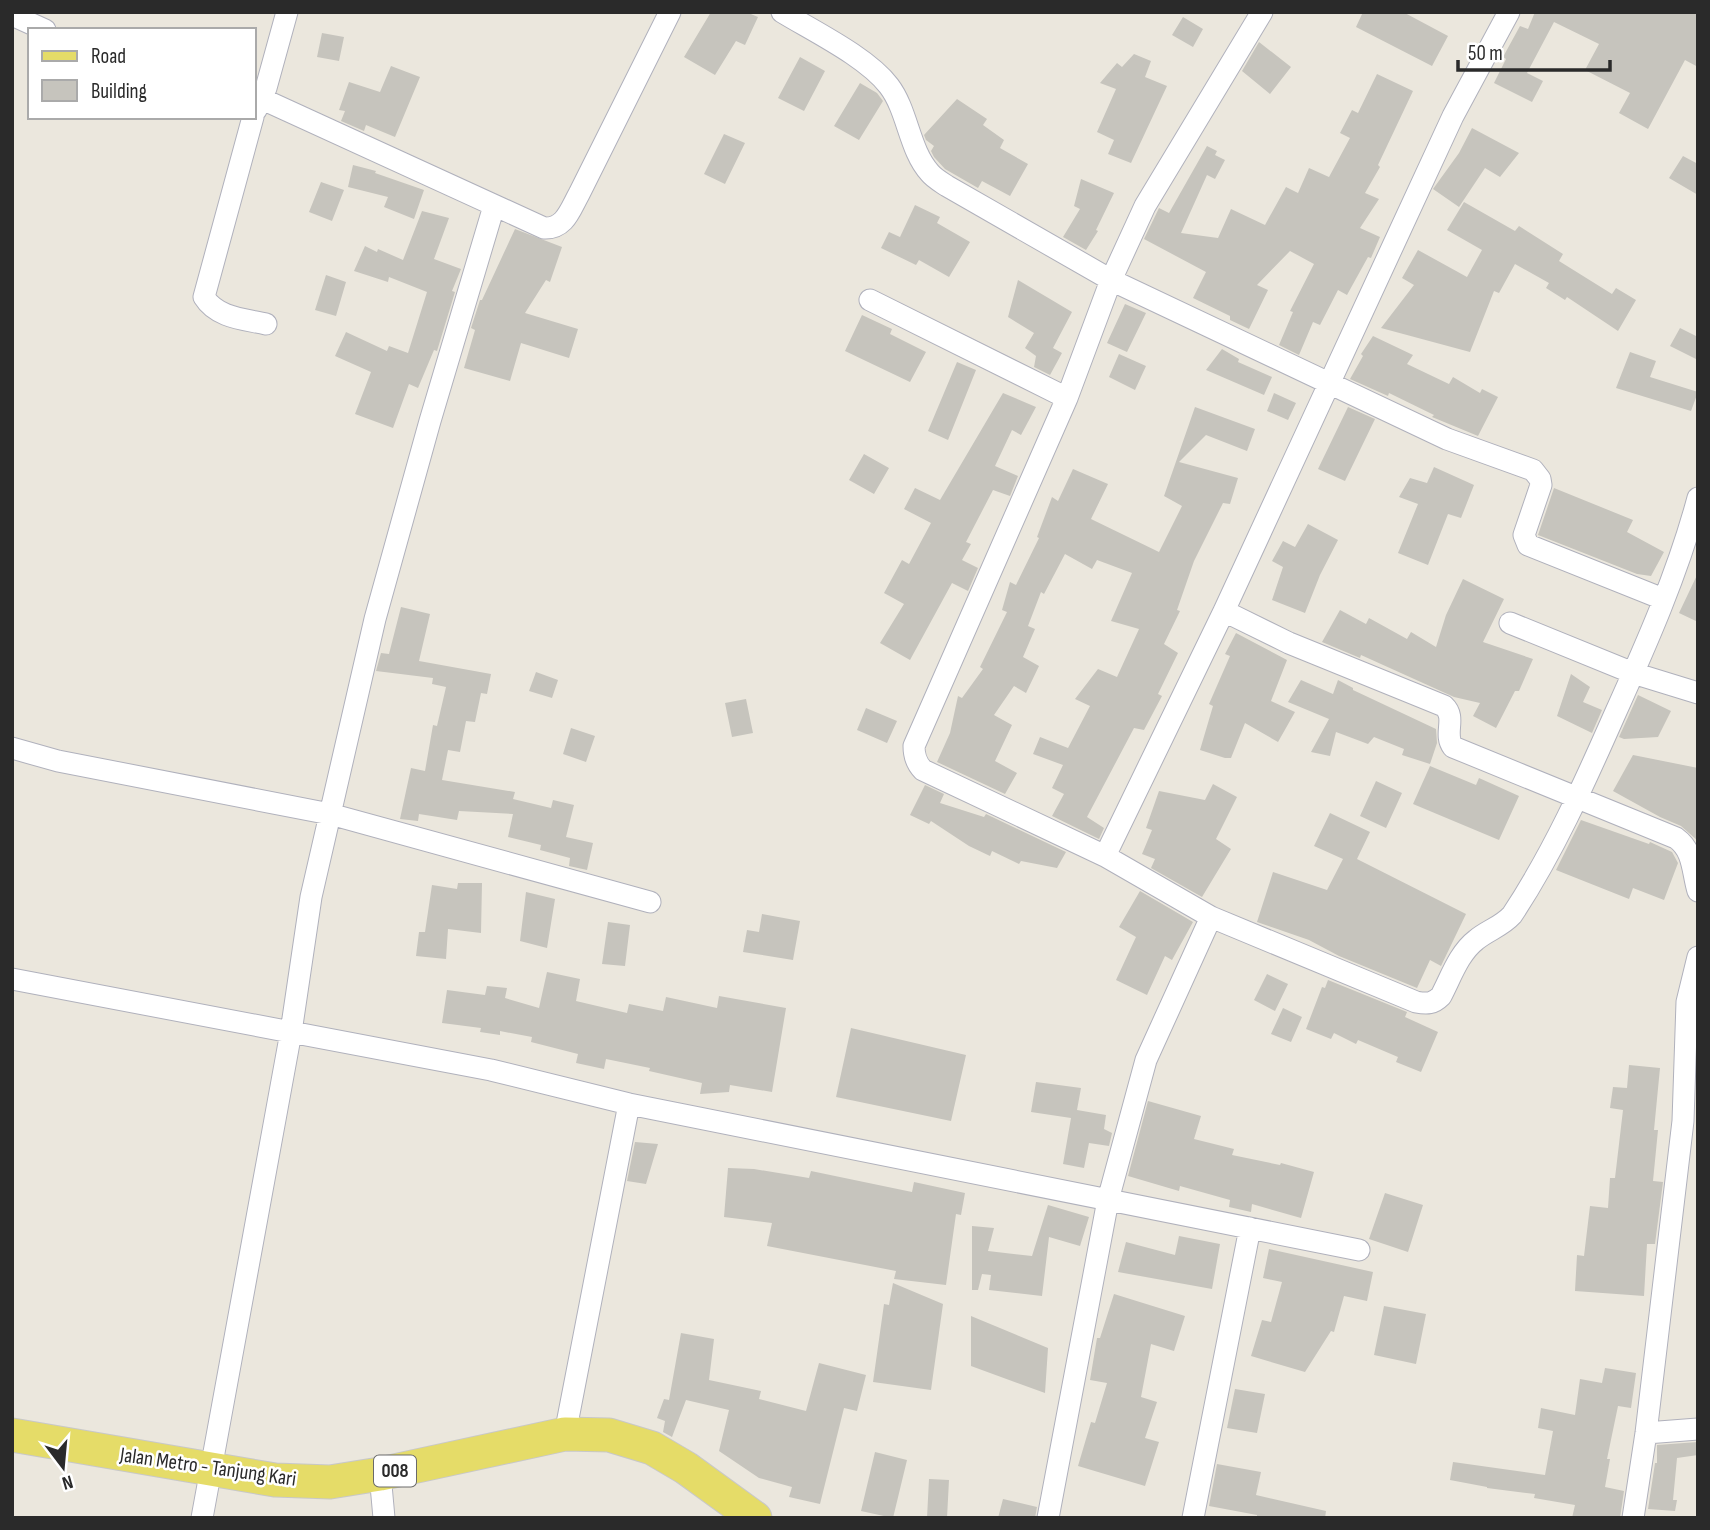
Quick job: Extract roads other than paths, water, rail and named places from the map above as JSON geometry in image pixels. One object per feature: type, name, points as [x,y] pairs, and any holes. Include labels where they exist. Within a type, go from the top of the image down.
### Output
[{"type":"main road","name":"Jalan Metro - Tanjung Kari","points":[[12,1435],[211,1471],[275,1480],[330,1482],[380,1474],[565,1434],[610,1435],[652,1448],[686,1468],[755,1518]]},
{"type":"street","points":[[256,105],[266,88],[287,12]]},
{"type":"street","points":[[256,116],[414,167],[544,228],[557,228],[562,223],[670,12]]},
{"type":"street","points":[[782,12],[874,70],[898,100],[930,174],[947,186],[1111,280],[1447,439],[1532,470],[1540,479],[1541,485],[1524,535],[1528,545],[1663,599]]},
{"type":"street","points":[[1262,12],[1145,206],[1111,280],[1068,398],[914,746],[914,756],[923,770],[1105,856],[1211,917],[1416,1002],[1435,1002],[1441,996],[1465,949],[1481,936],[1500,927],[1512,915],[1578,796],[1633,673],[1686,542],[1698,498]]},
{"type":"street","points":[[1105,856],[1224,611],[1453,116],[1509,12]]},
{"type":"street","points":[[12,15],[41,28]]},
{"type":"street","points":[[250,119],[204,297],[209,305],[220,313],[266,324]]},
{"type":"street","points":[[202,1518],[291,1032],[311,897],[375,619],[494,206]]},
{"type":"street","points":[[870,300],[1068,398]]},
{"type":"street","points":[[1224,611],[1289,643],[1444,706],[1451,718],[1449,739],[1453,747],[1676,838],[1686,845],[1698,891]]},
{"type":"street","points":[[1510,623],[1633,673],[1698,693]]},
{"type":"street","points":[[12,748],[58,761],[330,814],[650,902]]},
{"type":"street","points":[[1048,1518],[1108,1199],[1146,1060],[1211,917]]},
{"type":"street","points":[[1633,1518],[1690,1121],[1687,1002],[1698,957]]},
{"type":"street","points":[[12,979],[491,1070],[629,1104],[1359,1250]]},
{"type":"street","points":[[565,1434],[629,1104]]},
{"type":"street","points":[[1193,1518],[1250,1228]]},
{"type":"street","points":[[1646,1433],[1698,1429]]},
{"type":"street","points":[[380,1474],[384,1518]]}]
